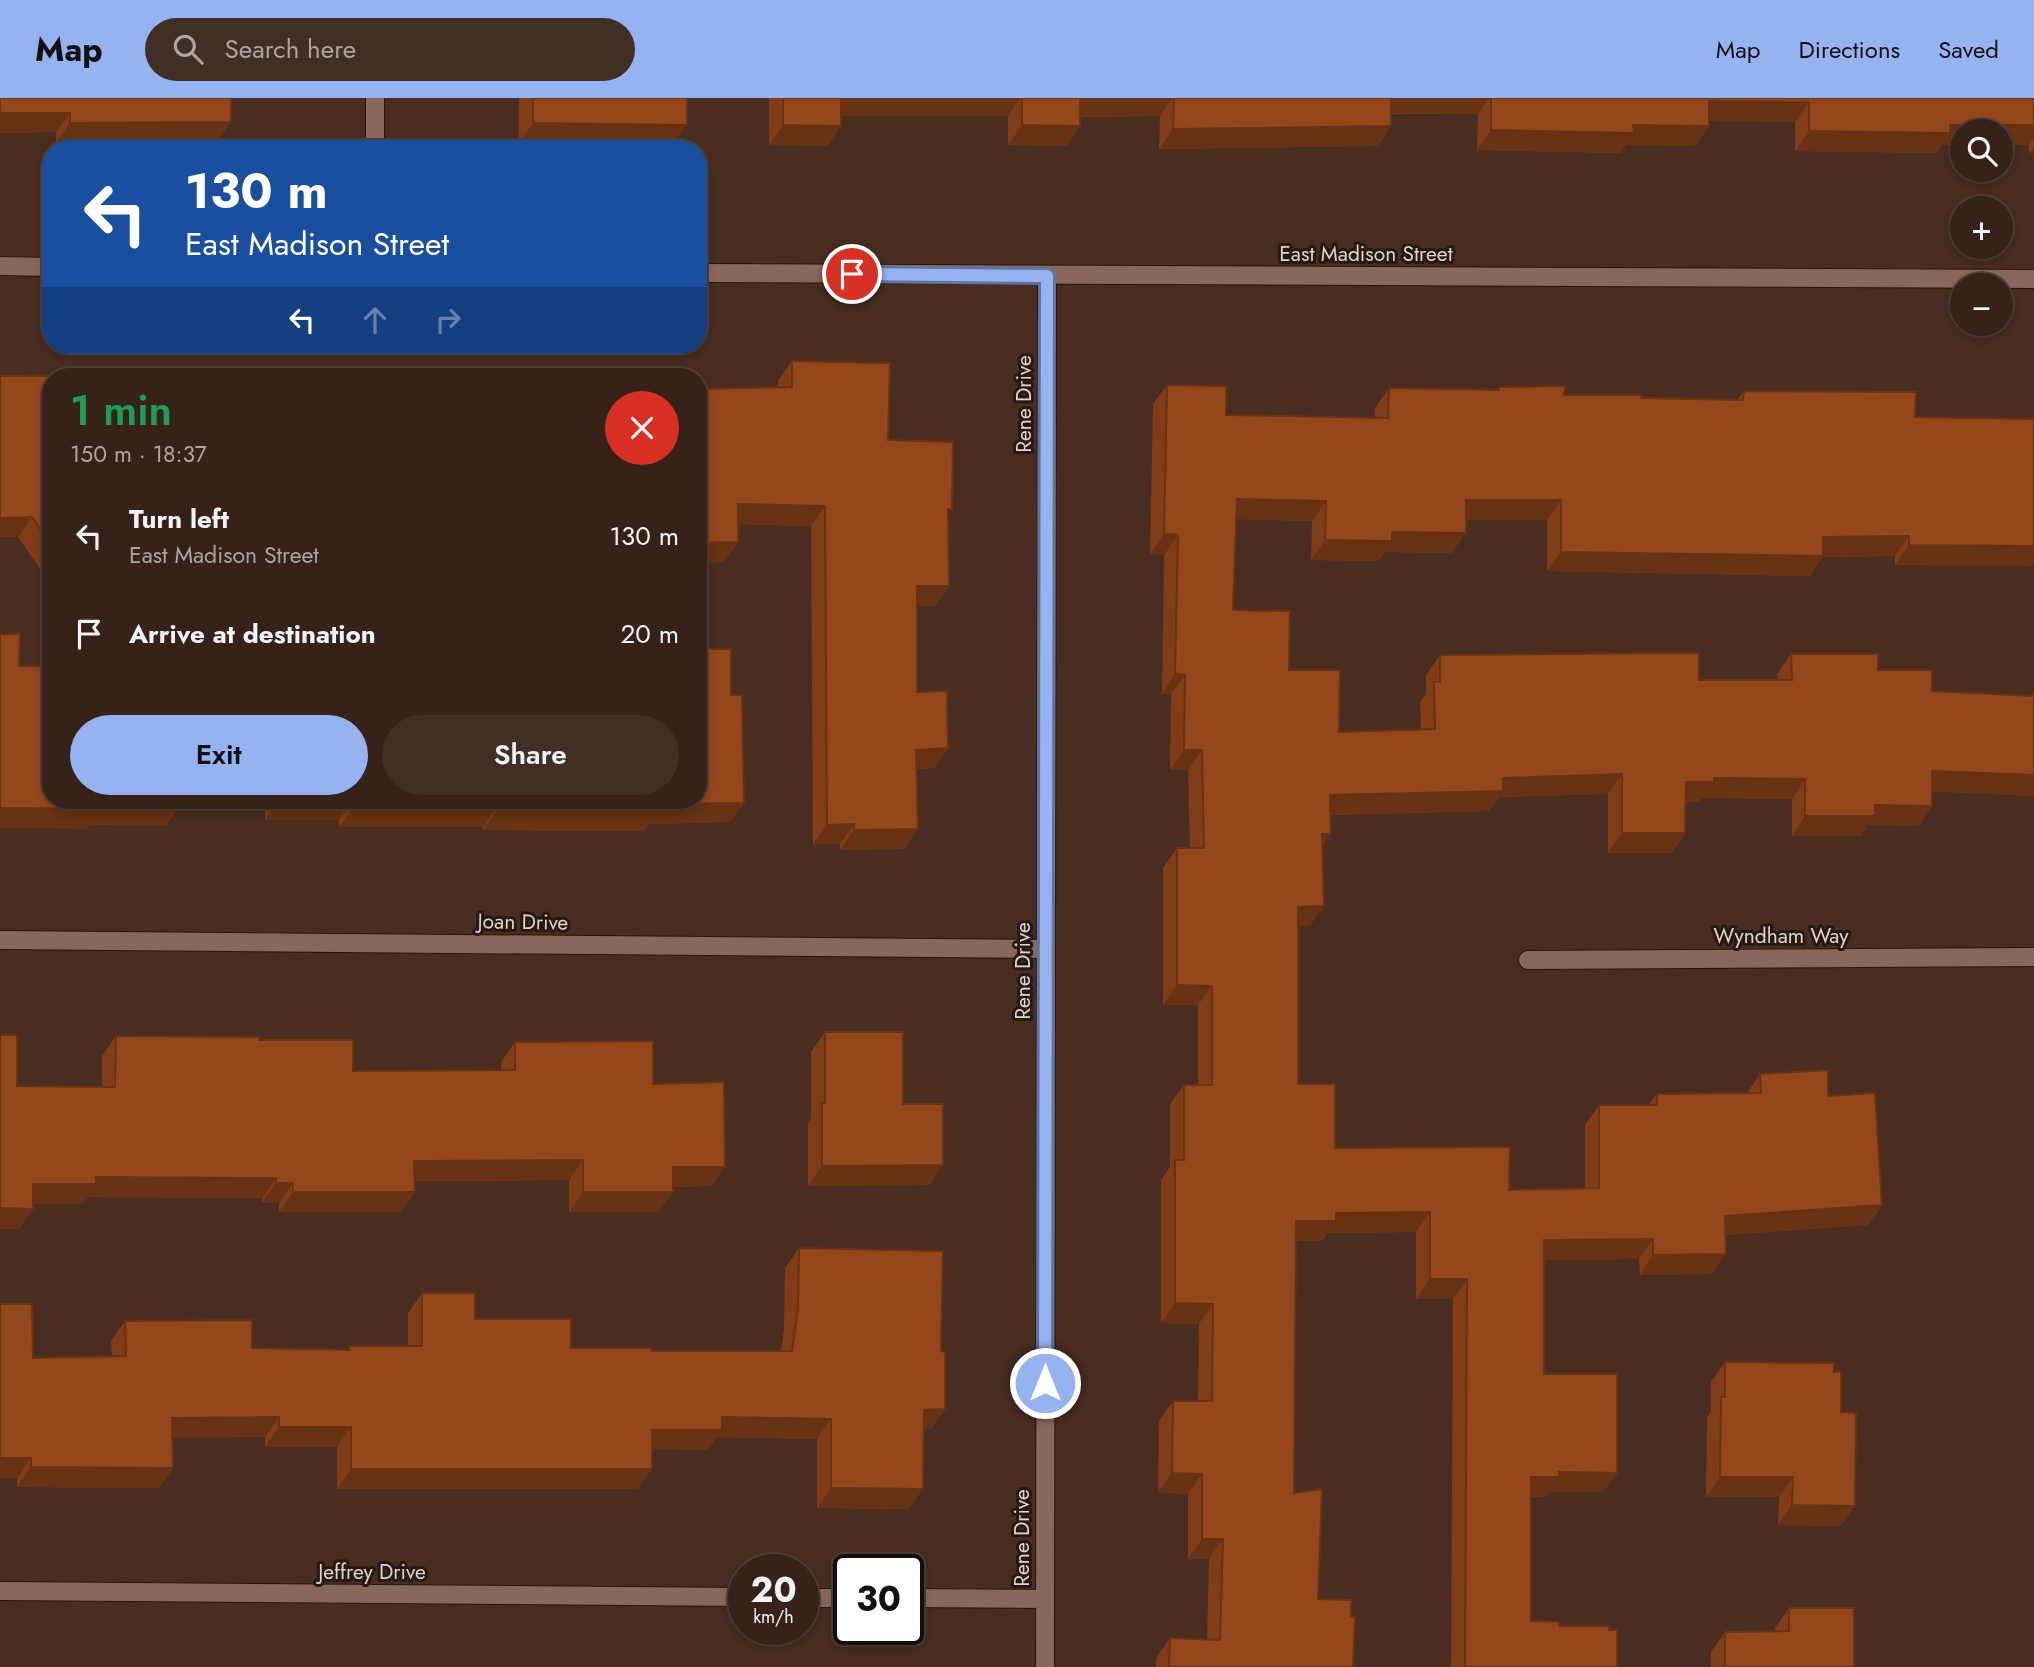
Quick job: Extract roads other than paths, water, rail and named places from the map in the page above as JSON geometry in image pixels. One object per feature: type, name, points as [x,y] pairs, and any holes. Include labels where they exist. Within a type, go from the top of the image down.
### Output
[{"type":"street","points":[[374,140],[375,98]]},
{"type":"street","points":[[0,266],[42,267]]},
{"type":"street","name":"East Madison Street","points":[[707,273],[2034,279]]},
{"type":"street","name":"Rene Drive","points":[[1045,1667],[1047,276]]},
{"type":"street","name":"Joan Drive","points":[[0,940],[1046,949]]},
{"type":"street","name":"Wyndham Way","points":[[1528,960],[2034,957]]},
{"type":"street","name":"Jeffrey Drive","points":[[0,1591],[728,1597]]},
{"type":"street","points":[[924,1598],[1045,1599]]}]
